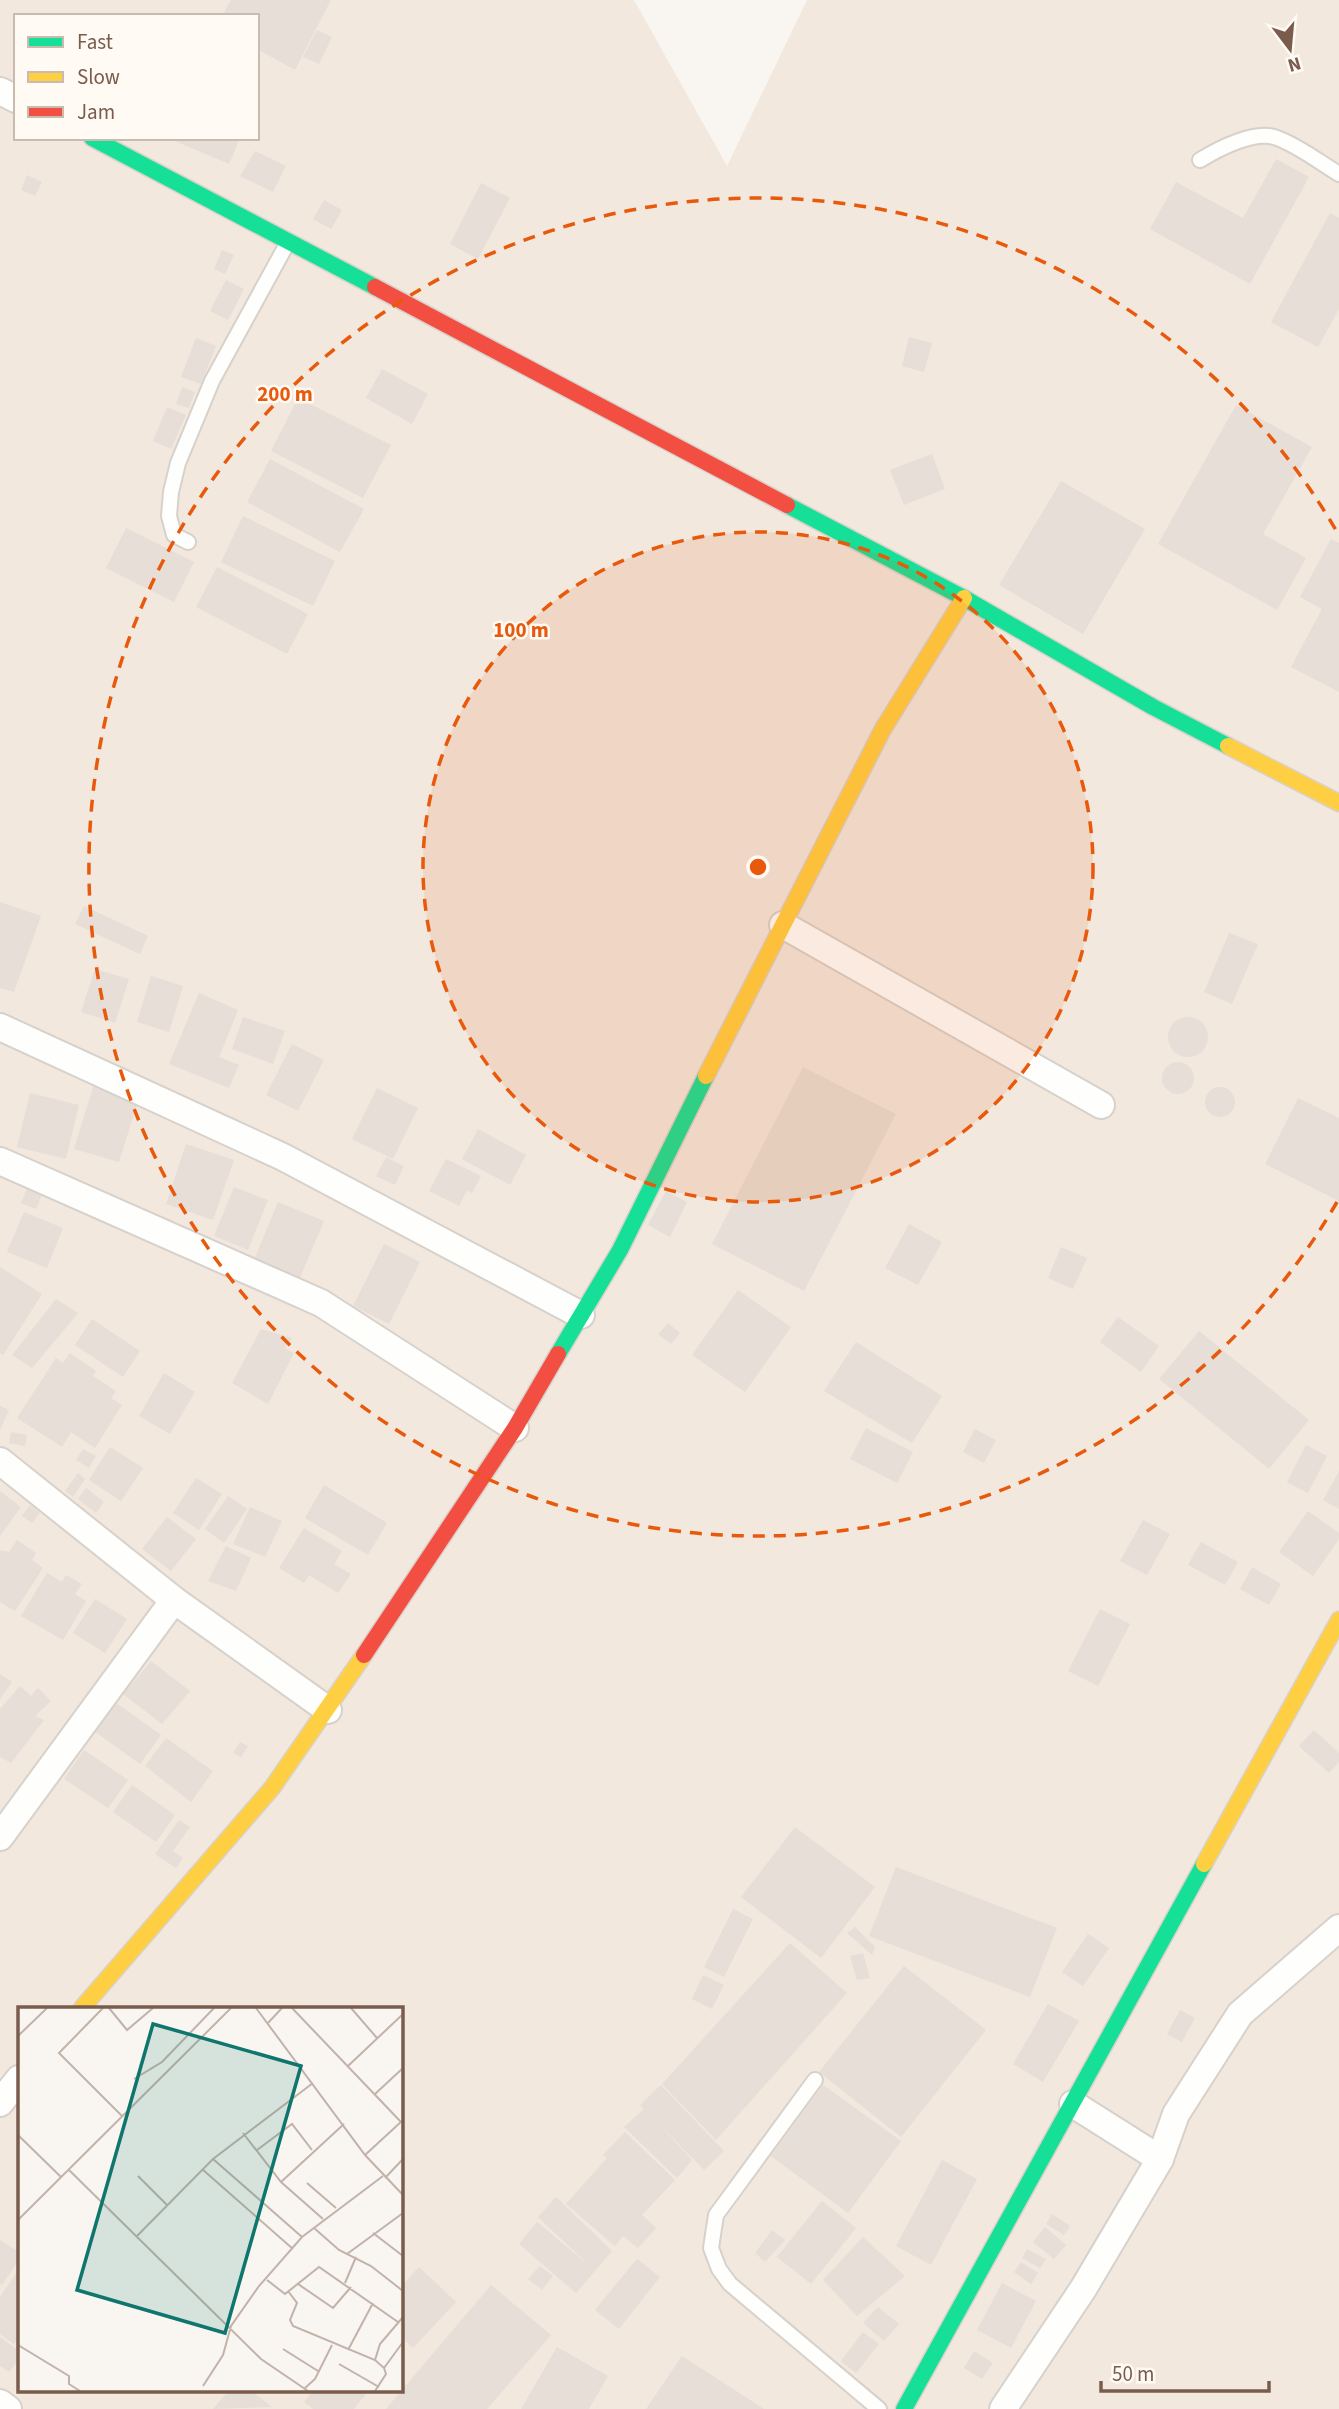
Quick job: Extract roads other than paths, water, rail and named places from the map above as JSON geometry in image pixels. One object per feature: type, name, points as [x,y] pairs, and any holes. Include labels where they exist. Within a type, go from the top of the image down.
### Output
[{"type":"street","points":[[96,140],[964,598],[1153,707],[1339,803]]},
{"type":"street","points":[[83,2007],[272,1788],[328,1710],[515,1427],[620,1250],[883,729],[964,598]]},
{"type":"street","points":[[783,925],[1101,1105]]},
{"type":"street","points":[[0,1027],[283,1157],[581,1315]]},
{"type":"street","points":[[0,1161],[321,1303],[515,1427]]},
{"type":"street","points":[[0,1461],[174,1600],[328,1710]]},
{"type":"street","points":[[0,1837],[174,1600]]},
{"type":"street","points":[[904,2409],[1339,1620]]},
{"type":"street","points":[[1003,2409],[1083,2290],[1160,2159],[1176,2114],[1240,2014],[1339,1928]]},
{"type":"street","points":[[0,2103],[18,2080]]},
{"type":"street","points":[[1073,2104],[1160,2159]]},
{"type":"street","points":[[0,2403],[8,2409]]},
{"type":"lane","points":[[1200,160],[1220,148],[1248,138],[1275,136],[1339,174]]},
{"type":"lane","points":[[188,542],[174,535],[169,516],[178,463],[212,382],[289,241]]},
{"type":"lane","points":[[815,2080],[716,2215],[711,2248],[719,2269],[730,2284],[879,2409]]}]
